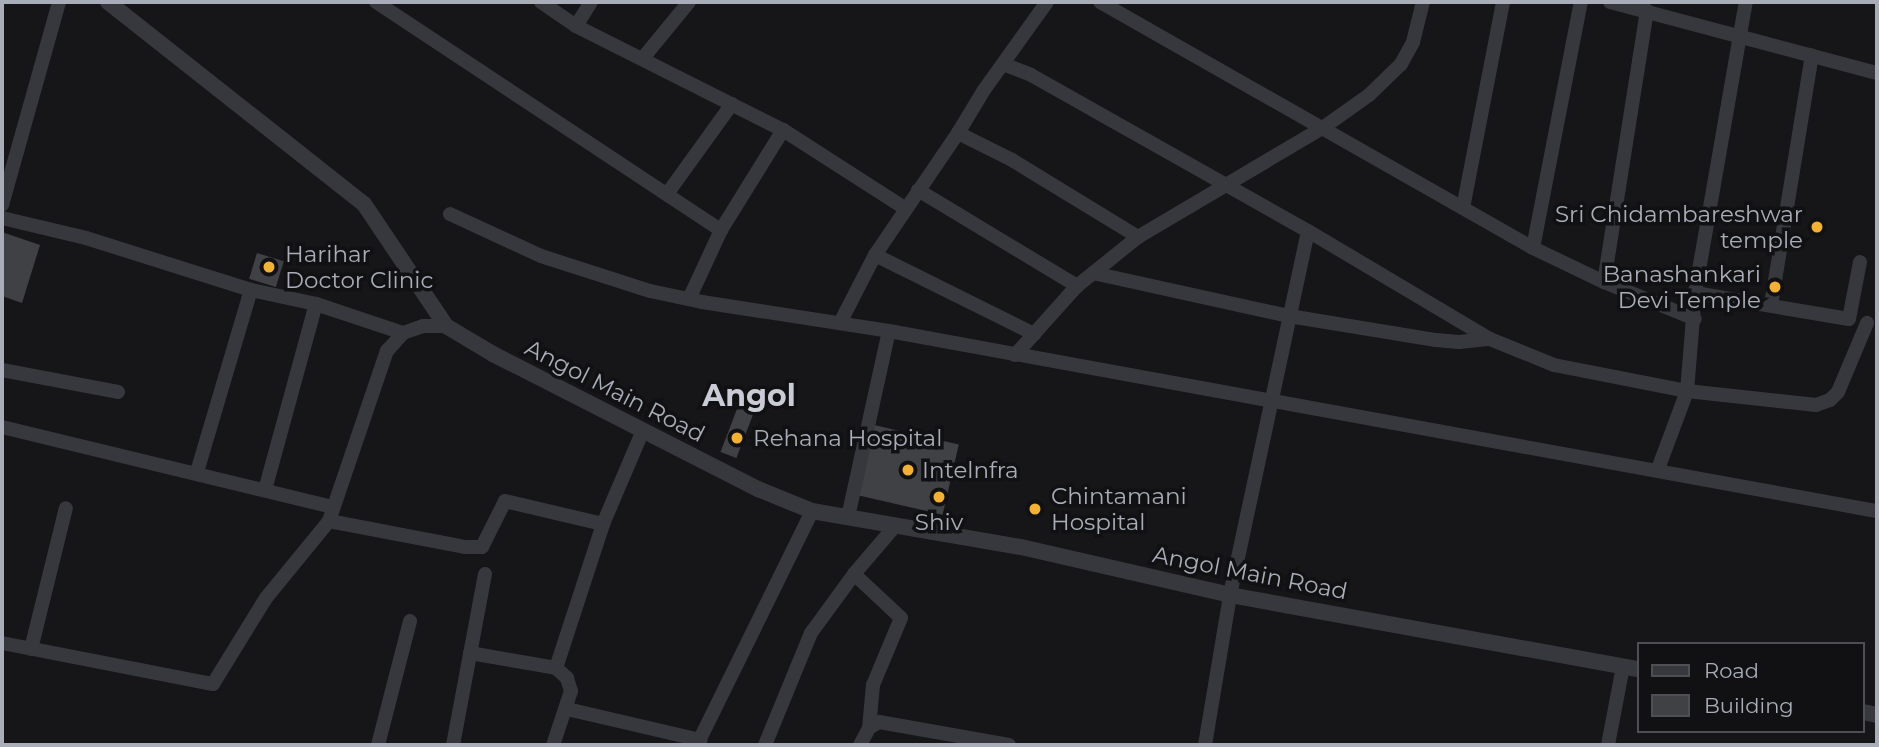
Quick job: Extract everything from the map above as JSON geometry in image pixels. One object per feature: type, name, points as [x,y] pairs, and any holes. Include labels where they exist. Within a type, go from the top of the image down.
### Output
[{"type":"street","points":[[2,205],[59,2]]},
{"type":"street","name":"Angol Main Road","points":[[108,2],[364,204],[446,326],[493,354],[747,483],[812,511],[1021,547],[1230,595],[1631,668]]},
{"type":"street","points":[[376,2],[721,230]]},
{"type":"street","points":[[541,2],[576,26],[783,130],[906,209]]},
{"type":"street","points":[[576,26],[591,2]]},
{"type":"street","points":[[643,58],[689,2]]},
{"type":"street","points":[[840,323],[875,255],[1047,2]]},
{"type":"street","points":[[1100,2],[1533,248],[1605,282],[1695,318]]},
{"type":"street","points":[[1016,355],[1077,286],[1138,237],[1324,127],[1369,95],[1401,64],[1413,42],[1423,2]]},
{"type":"street","points":[[1463,208],[1503,2]]},
{"type":"street","points":[[1533,248],[1581,2]]},
{"type":"street","points":[[1610,2],[1877,73]]},
{"type":"street","points":[[1658,469],[1687,391],[1695,293],[1746,2]]},
{"type":"street","points":[[1605,282],[1647,10]]},
{"type":"street","points":[[1771,304],[1812,55]]},
{"type":"street","points":[[1003,64],[1031,75],[1308,230],[1490,339],[1554,365],[1687,391],[1816,405],[1838,392],[1872,324],[1771,304],[1695,293]]},
{"type":"street","points":[[667,194],[732,104]]},
{"type":"street","points":[[689,299],[721,230],[783,130]]},
{"type":"street","points":[[958,133],[1012,160],[1138,237]]},
{"type":"street","points":[[918,190],[1077,286]]},
{"type":"street","points":[[450,214],[541,256],[650,291],[1270,399],[1877,511]]},
{"type":"street","points":[[2,218],[86,238],[251,289],[316,304],[403,333]]},
{"type":"street","points":[[1205,745],[1230,595],[1308,230]]},
{"type":"street","points":[[875,255],[1034,334]]},
{"type":"street","points":[[1849,319],[1860,262]]},
{"type":"street","points":[[1093,273],[1289,316],[1436,340],[1459,342],[1490,339]]},
{"type":"street","points":[[197,472],[251,289]]},
{"type":"street","points":[[265,490],[316,304]]},
{"type":"street","points":[[2,643],[213,684],[218,680],[240,635],[331,514],[387,351],[403,333],[424,326],[446,326]]},
{"type":"street","points":[[848,517],[889,331]]},
{"type":"street","points":[[2,370],[118,392]]},
{"type":"street","points":[[2,426],[197,472],[265,490],[331,514],[465,547],[482,547],[505,501],[603,524]]},
{"type":"street","points":[[556,668],[603,524],[643,430]]},
{"type":"street","points":[[31,649],[66,508]]},
{"type":"street","points":[[567,709],[698,743],[812,511]]},
{"type":"street","points":[[765,745],[811,633],[854,574],[894,526]]},
{"type":"street","points":[[453,745],[485,574]]},
{"type":"street","points":[[854,574],[901,618],[873,685],[869,728],[860,745]]},
{"type":"street","points":[[377,745],[410,621]]},
{"type":"street","points":[[470,653],[556,668],[567,678],[571,691],[553,745]]},
{"type":"street","points":[[1608,745],[1631,668]]},
{"type":"street","points":[[869,728],[879,722],[890,723],[1009,745]]},
{"type":"building","points":[[2,232],[40,245],[22,303],[2,296]]},
{"type":"building","points":[[257,253],[284,261],[276,287],[249,279]]},
{"type":"building","points":[[742,396],[758,402],[736,458],[720,452]]},
{"type":"building","name":"Intelnfra","points":[[874,425],[959,445],[943,515],[858,495]]},
{"type":"place","name":"Sri Chidambareshwar temple","points":[[1817,227]]},
{"type":"place","name":"Harihar Doctor Clinic","points":[[269,267]]},
{"type":"place","name":"Banashankari Devi Temple","points":[[1775,287]]},
{"type":"place","name":"Rehana Hospital","points":[[737,438]]},
{"type":"place","name":"Intelnfra","points":[[908,470]]},
{"type":"place","name":"Shiv","points":[[939,497]]},
{"type":"place","name":"Chintamani Hospital","points":[[1035,509]]},
{"type":"district","name":"Angol","points":[[749,396]]}]
